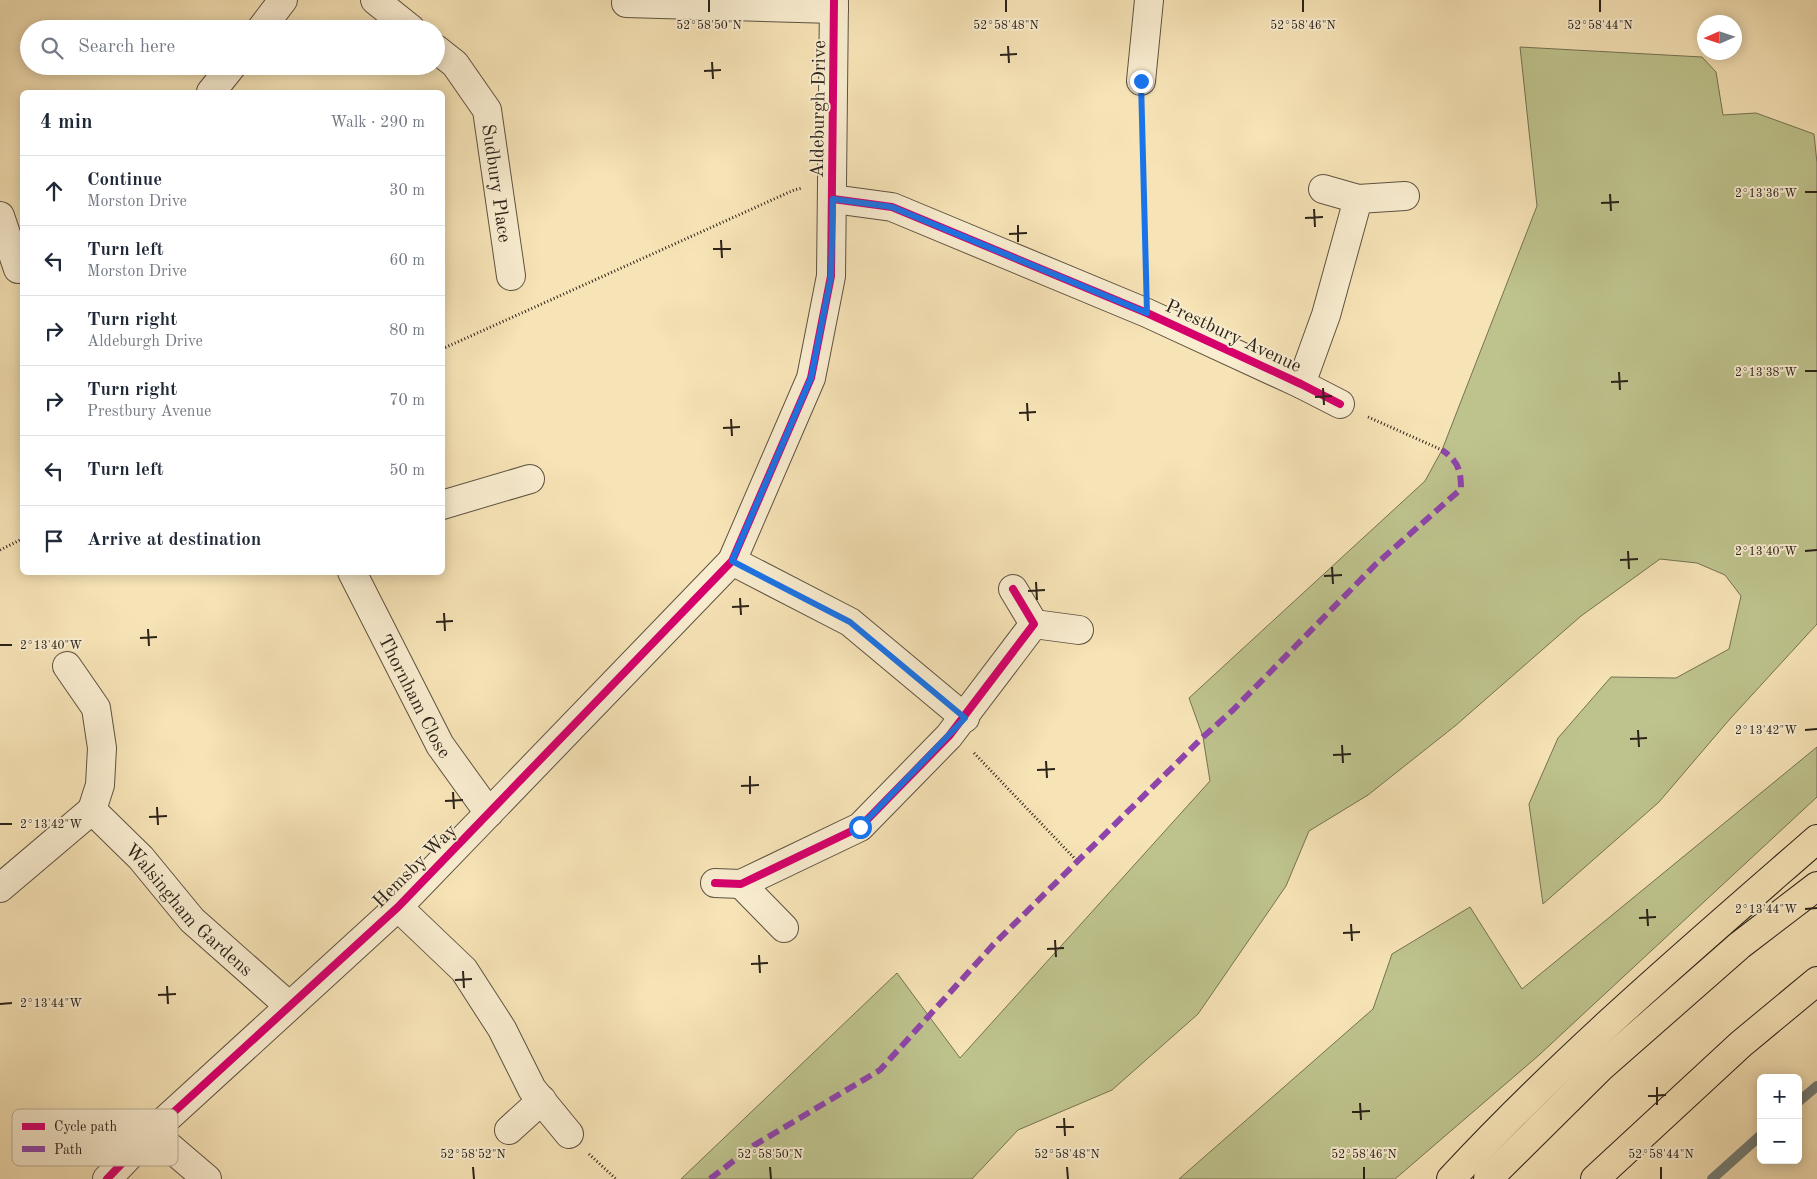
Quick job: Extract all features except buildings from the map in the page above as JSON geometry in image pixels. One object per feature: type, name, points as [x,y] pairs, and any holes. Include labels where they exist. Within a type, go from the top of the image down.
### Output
[{"type":"highway","points":[[1451,1179],[1574,1054],[1817,839]]},
{"type":"highway","points":[[1488,1179],[1600,1068],[1740,945],[1817,886]]},
{"type":"highway","points":[[1594,1179],[1741,1044],[1817,981]]},
{"type":"highway","points":[[1741,1044],[1817,995]]},
{"type":"street","points":[[268,20],[284,0]]},
{"type":"street","points":[[375,0],[400,20]]},
{"type":"street","points":[[1141,81],[1149,0]]},
{"type":"street","name":"Aldeburgh Drive","points":[[626,4],[834,5],[831,276],[811,378],[732,561]]},
{"type":"street","name":"Sudbury Place","points":[[445,56],[455,64],[487,110],[511,276]]},
{"type":"street","points":[[213,90],[225,75]]},
{"type":"street","points":[[1323,189],[1358,199],[1404,196]]},
{"type":"street","name":"Prestbury Avenue","points":[[832,191],[892,207],[1147,313],[1340,404]]},
{"type":"street","name":"Prestbury Avenue","points":[[1300,384],[1326,316],[1358,199]]},
{"type":"street","points":[[0,216],[13,270]]},
{"type":"street","points":[[445,504],[530,479]]},
{"type":"street","points":[[732,561],[850,622],[959,724]]},
{"type":"street","name":"Hemsby Way","points":[[177,1109],[288,1005],[398,907],[732,561]]},
{"type":"street","name":"Thornham Close","points":[[354,575],[440,745],[489,813]]},
{"type":"street","points":[[1013,589],[1034,624]]},
{"type":"street","points":[[784,928],[728,884],[860,827],[959,724],[1034,624]]},
{"type":"street","points":[[1034,624],[1079,630]]},
{"type":"street","points":[[0,888],[92,810],[100,785],[102,748],[96,708],[68,666]]},
{"type":"street","name":"Walsingham Gardens","points":[[92,810],[141,858],[192,920],[288,1005]]},
{"type":"street","points":[[398,907],[464,970],[502,1029],[532,1089],[569,1134]]},
{"type":"street","points":[[509,1130],[542,1100]]},
{"type":"street","points":[[178,1154],[207,1179]]},
{"type":"street","name":"Hemsby Way","points":[[107,1179],[119,1166]]},
{"type":"path","points":[[1141,81],[1147,313]]},
{"type":"path","points":[[445,348],[794,190],[832,191]]},
{"type":"path","points":[[1340,404],[1442,450]]},
{"type":"path","points":[[0,550],[20,540]]},
{"type":"path","points":[[959,724],[1078,862]]},
{"type":"path","points":[[569,1134],[616,1179]]},
{"type":"green space","points":[[1520,47],[1697,57],[1697,60],[1705,60],[1716,72],[1723,115],[1756,113],[1814,134],[1817,163],[1817,624],[1729,720],[1659,802],[1543,904],[1529,804],[1558,738],[1611,677],[1676,678],[1729,649],[1741,596],[1725,575],[1697,563],[1660,559],[1581,616],[1455,726],[1368,795],[1309,831],[1286,886],[1198,1014],[1112,1090],[1018,1130],[972,1179],[681,1179],[897,973],[960,1058],[1210,781],[1203,737],[1189,698],[1425,481],[1442,450],[1537,206]]},
{"type":"green space","points":[[1817,747],[1817,797],[1538,1056],[1395,1179],[1179,1179],[1373,1009],[1392,954],[1470,907],[1522,989]]},
{"type":"waterway","points":[[1802,1099],[1817,1086]]},
{"type":"waterway","points":[[1712,1179],[1757,1139]]},
{"type":"marked path","points":[[710,1179],[753,1146],[880,1070],[993,945],[1203,737],[1233,710],[1376,564],[1461,489],[1458,467],[1452,458],[1442,450]]},
{"type":"cycle path","points":[[177,1109],[398,907],[732,561],[811,378],[831,276],[834,0]]},
{"type":"cycle path","points":[[833,199],[892,207],[1147,313],[1340,404]]},
{"type":"cycle path","points":[[715,883],[741,884],[860,827],[949,736],[1034,624],[1013,589]]},
{"type":"cycle path","points":[[107,1179],[119,1166]]},
{"type":"route","points":[[860,827],[965,718],[850,622],[732,561],[811,378],[831,276],[833,199],[892,207],[1147,313],[1141,81]]}]
